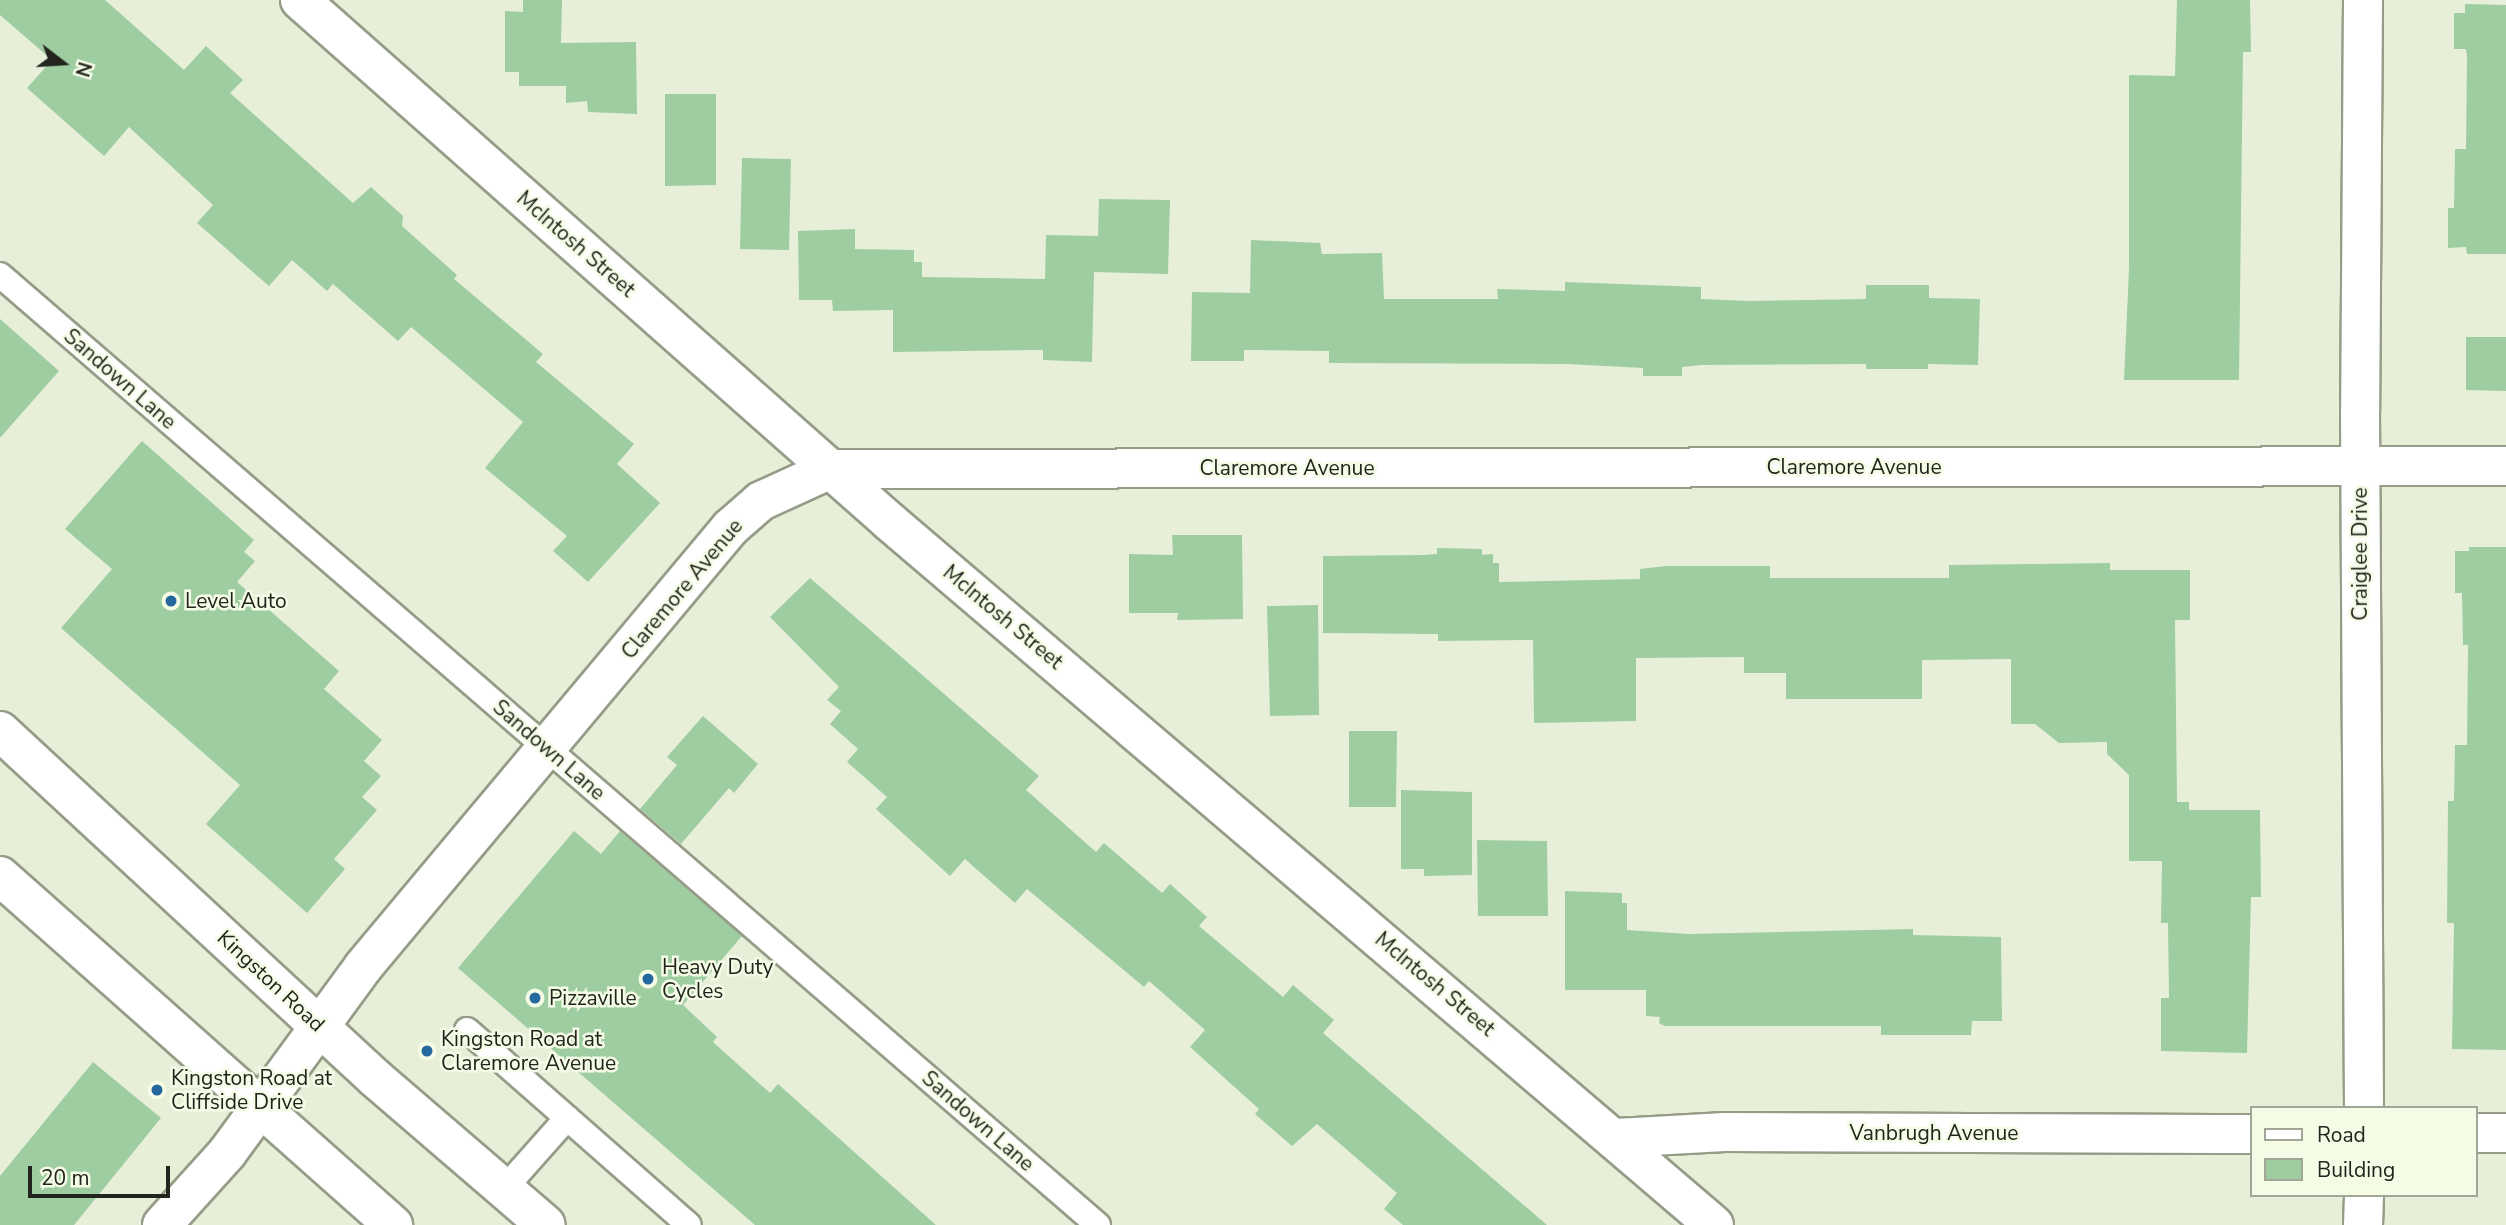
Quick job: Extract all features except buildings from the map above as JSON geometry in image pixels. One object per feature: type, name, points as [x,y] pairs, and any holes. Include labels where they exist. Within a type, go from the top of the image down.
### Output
[{"type":"street","name":"McIntosh Street","points":[[300,0],[831,469],[1714,1225]]},
{"type":"street","name":"Craiglee Drive","points":[[2362,0],[2360,466],[2364,1106]]},
{"type":"street","name":"Claremore Avenue","points":[[162,1225],[259,1111],[363,967],[730,528],[761,501],[831,469],[2506,467]]},
{"type":"street","name":"Kingston Road","points":[[0,731],[320,1027],[546,1225]]},
{"type":"street","points":[[0,876],[210,1059],[259,1111],[393,1225]]},
{"type":"street","name":"Vanbrugh Avenue","points":[[1615,1138],[1725,1132],[2250,1134]]},
{"type":"street","points":[[2478,1133],[2506,1133]]},
{"type":"street","points":[[2363,1225],[2364,1197]]},
{"type":"lane","name":"Sandown Lane","points":[[0,275],[1098,1225]]},
{"type":"lane","points":[[467,1030],[689,1225]]},
{"type":"lane","points":[[504,1189],[567,1118]]},
{"type":"place","name":"Level Auto","points":[[171,601]]},
{"type":"place","name":"Heavy Duty Cycles","points":[[648,979]]},
{"type":"place","name":"Pizzaville","points":[[535,998]]},
{"type":"place","name":"Kingston Road at Claremore Avenue","points":[[427,1051]]},
{"type":"place","name":"Kingston Road at Cliffside Drive","points":[[157,1090]]}]
